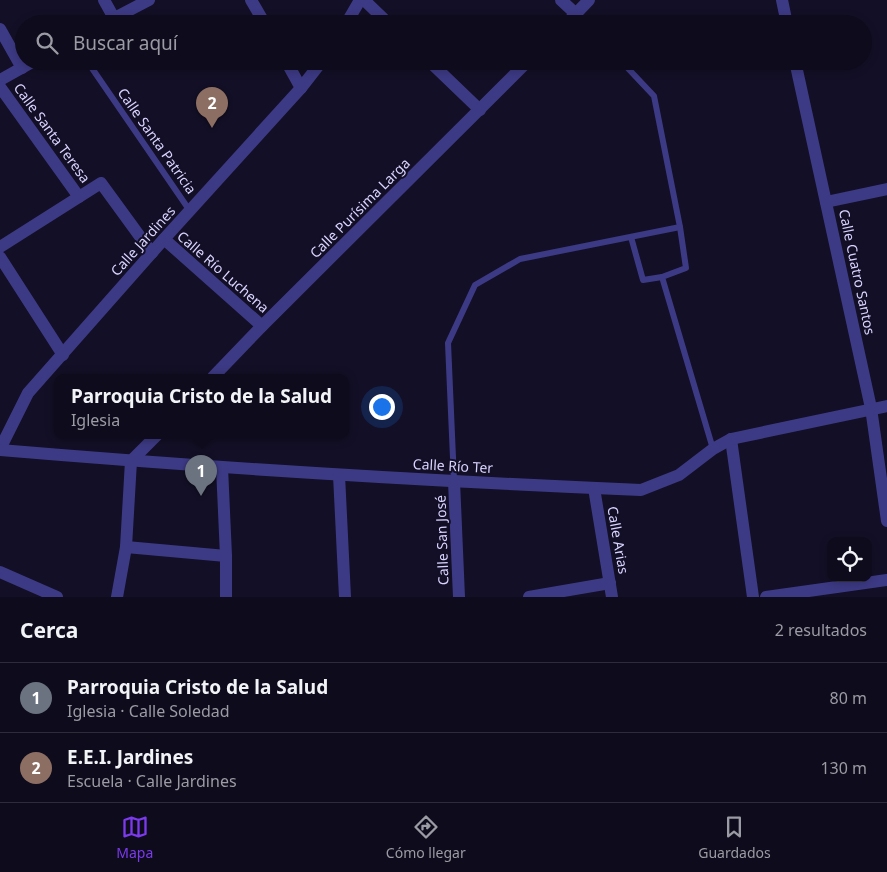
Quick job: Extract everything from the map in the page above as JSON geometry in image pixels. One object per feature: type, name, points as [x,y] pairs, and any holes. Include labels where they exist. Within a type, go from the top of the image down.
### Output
[{"type":"street","points":[[104,0],[108,15]]},
{"type":"street","points":[[120,15],[149,0]]},
{"type":"street","points":[[251,0],[260,15]]},
{"type":"street","points":[[352,15],[362,0],[379,15]]},
{"type":"street","points":[[561,0],[576,14],[589,0]]},
{"type":"street","points":[[782,0],[785,15]]},
{"type":"street","points":[[0,29],[15,56]]},
{"type":"street","points":[[0,80],[18,70]]},
{"type":"street","points":[[291,70],[301,88]]},
{"type":"street","name":"Calle Jardines","points":[[0,450],[28,393],[315,70]]},
{"type":"street","points":[[438,70],[480,110]]},
{"type":"street","name":"Calle Purísima Larga","points":[[216,374],[519,70]]},
{"type":"street","name":"Calle Cuatro Santos","points":[[797,70],[871,408],[887,521]]},
{"type":"street","name":"Calle Santa Teresa","points":[[0,87],[79,197]]},
{"type":"street","points":[[0,247],[101,183],[152,253]]},
{"type":"street","points":[[826,202],[887,188]]},
{"type":"street","name":"Calle Río Luchena","points":[[164,239],[262,326]]},
{"type":"street","points":[[0,257],[63,355]]},
{"type":"street","name":"Calle Río Ter","points":[[0,450],[339,475],[641,490],[679,476],[713,449],[731,438],[887,406]]},
{"type":"street","points":[[731,438],[754,597]]},
{"type":"street","points":[[117,597],[126,547],[131,461],[153,439]]},
{"type":"street","points":[[222,467],[226,597]]},
{"type":"street","points":[[339,475],[345,597]]},
{"type":"street","name":"Calle San José","points":[[454,481],[459,597]]},
{"type":"street","name":"Calle Arias","points":[[594,488],[612,597]]},
{"type":"street","points":[[126,547],[226,556]]},
{"type":"street","points":[[0,572],[57,597]]},
{"type":"street","points":[[766,597],[887,580]]},
{"type":"street","points":[[529,597],[610,583]]},
{"type":"lane","name":"Calle Santa Patricia","points":[[93,70],[190,211]]},
{"type":"lane","points":[[629,70],[654,96],[680,227],[686,268],[662,277],[643,280],[631,237]]},
{"type":"lane","points":[[454,481],[448,343],[475,285],[520,259],[680,227]]},
{"type":"lane","points":[[662,277],[713,449]]},
{"type":"place","name":"E.E.I. Jardines","points":[[212,128]]},
{"type":"place","name":"Parroquia Cristo de la Salud","points":[[201,496]]}]
